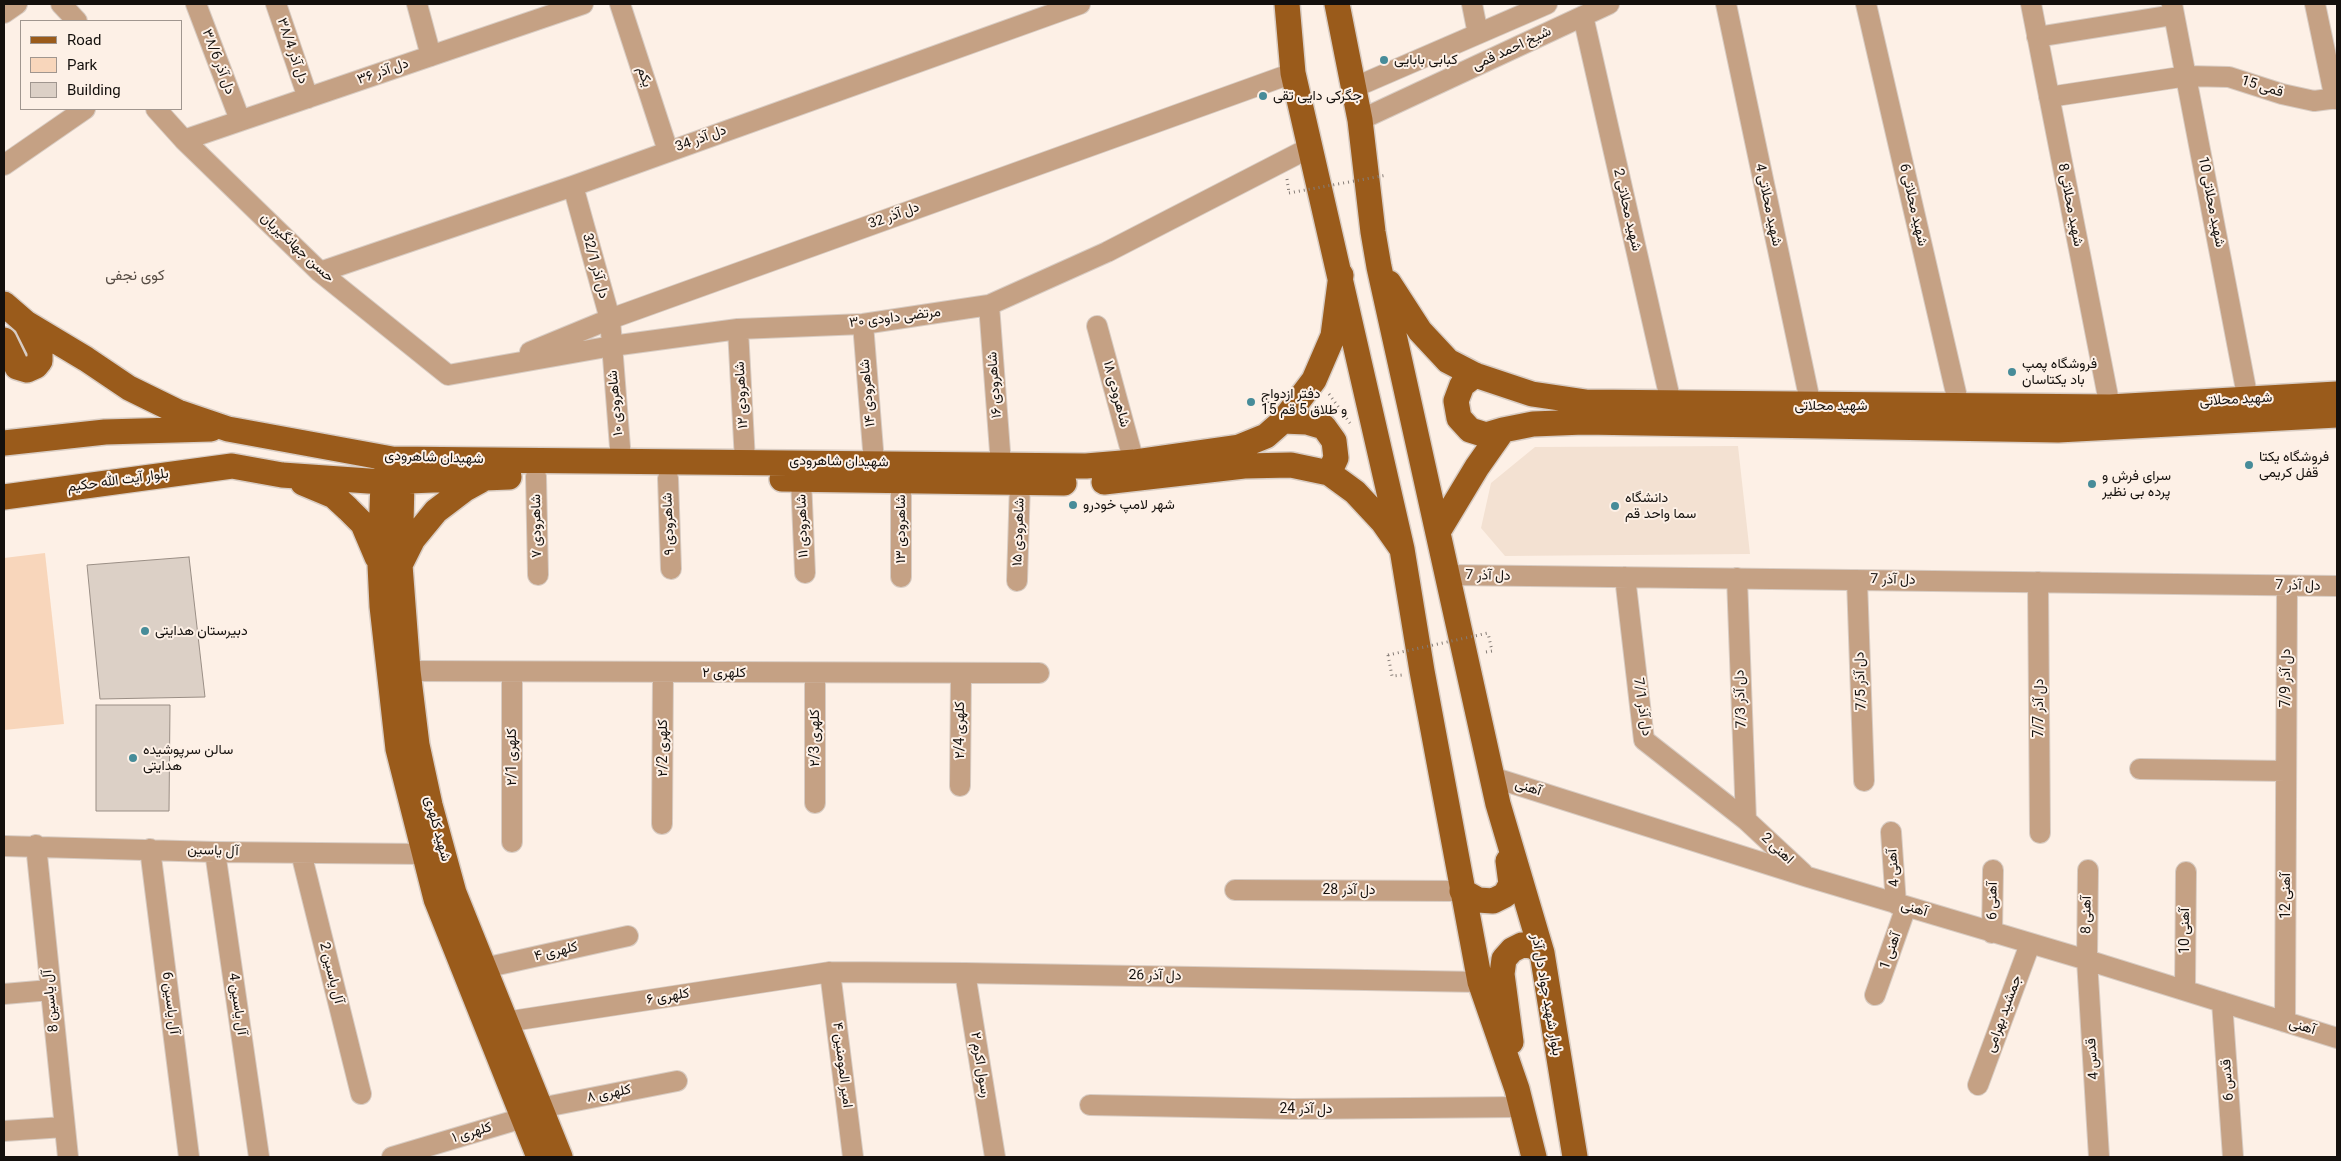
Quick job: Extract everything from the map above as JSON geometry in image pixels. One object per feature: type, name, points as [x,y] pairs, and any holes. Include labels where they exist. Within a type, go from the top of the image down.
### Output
[{"type":"main road","points":[[1274,4],[1293,73],[1402,549],[1480,982],[1520,1098]]},
{"type":"main road","points":[[1287,4],[1293,73]]},
{"type":"main road","name":"بلوار شهید جواد دل آذر","points":[[1337,4],[1360,120],[1379,267],[1439,530],[1498,804],[1542,953],[1575,1157]]},
{"type":"main road","name":"شهید محلاتی","points":[[1379,267],[1420,331],[1448,361],[1475,375],[1532,394],[1586,402],[1811,406],[2110,407],[2337,394]]},
{"type":"main road","name":"شهیدان شاهرودی","points":[[228,429],[392,459],[874,462],[1086,466],[1134,462],[1239,447],[1266,436],[1283,421],[1314,380],[1333,336],[1340,275]]},
{"type":"main road","points":[[4,304],[26,323],[86,359],[129,388],[178,412],[228,429]]},
{"type":"main road","points":[[4,340],[16,367],[27,370],[36,366],[40,361],[40,351],[26,323]]},
{"type":"main road","name":"شهید محلاتی","points":[[1475,375],[1462,385],[1456,401],[1459,418],[1470,430],[1486,435],[1533,424],[1584,422],[2058,430],[2337,416]]},
{"type":"main road","points":[[1283,421],[1307,422],[1324,427],[1334,440],[1336,449],[1336,458],[1329,473]]},
{"type":"main road","points":[[4,443],[105,432],[228,429]]},
{"type":"main road","points":[[1439,530],[1477,467],[1503,430]]},
{"type":"main road","points":[[392,459],[392,482]]},
{"type":"main road","name":"شهیدان شاهرودی","points":[[232,466],[282,475],[392,482],[536,476],[1085,483],[1138,480],[1244,466],[1291,465],[1329,473],[1355,492],[1383,522],[1402,549]]},
{"type":"main road","name":"بلوار آیت الله حکیم","points":[[4,497],[232,466]]},
{"type":"main road","points":[[282,475],[334,496],[363,524],[390,565],[436,511],[465,489],[487,477]]},
{"type":"main road","name":"شهید کلهری","points":[[392,482],[390,565],[382,606],[398,749],[433,851],[454,893],[505,1022],[532,1113],[539,1157]]},
{"type":"main road","name":"شهید کلهری","points":[[390,565],[408,671],[433,851],[436,899],[532,1113],[560,1157]]},
{"type":"main road","points":[[1462,890],[1478,900],[1492,901],[1505,895],[1510,884],[1498,804]]},
{"type":"main road","points":[[1534,1157],[1520,1098],[1502,974],[1504,959],[1512,950],[1522,945],[1533,946],[1542,953]]},
{"type":"street","points":[[4,12],[16,4]]},
{"type":"street","points":[[61,4],[76,20]]},
{"type":"street","name":"دل آذر ۳۸/6","points":[[196,4],[240,120]]},
{"type":"street","name":"دل آذر ۳۸/4","points":[[276,4],[308,98]]},
{"type":"street","points":[[417,4],[431,56]]},
{"type":"street","name":"دل آذر ۳۶","points":[[184,140],[583,4]]},
{"type":"street","name":"یکم","points":[[620,4],[668,150]]},
{"type":"street","name":"دل آذر 34","points":[[320,272],[573,186],[668,150],[1080,4]]},
{"type":"street","points":[[1472,4],[1478,34]]},
{"type":"street","name":"شیخ احمد قمی","points":[[1353,88],[1547,4]]},
{"type":"street","name":"شیخ احمد قمی","points":[[1360,120],[1609,4]]},
{"type":"street","name":"شهید محلاتی 4","points":[[1726,4],[1811,406]]},
{"type":"street","name":"شهید محلاتی 6","points":[[1866,4],[1959,406]]},
{"type":"street","name":"شهید محلاتی 8","points":[[2031,4],[2110,407]]},
{"type":"street","points":[[2315,4],[2336,98]]},
{"type":"street","points":[[2037,37],[2173,9]]},
{"type":"street","name":"شهید محلاتی 10","points":[[2173,9],[2248,400]]},
{"type":"street","name":"شهید محلاتی 2","points":[[1583,16],[1671,403]]},
{"type":"street","name":"دل آذر 32","points":[[498,365],[610,318],[1293,73]]},
{"type":"street","points":[[1382,76],[1377,84],[1377,94],[1385,102],[1396,103]]},
{"type":"street","name":"قمی 15","points":[[2049,97],[2187,76],[2229,77],[2282,94],[2314,101],[2336,98]]},
{"type":"street","points":[[4,165],[84,110]]},
{"type":"street","name":"حسن جهانگیریان","points":[[157,110],[184,140],[320,272],[448,375]]},
{"type":"street","name":"۳۰ مرتضی داودی","points":[[448,375],[612,346],[738,329],[863,324],[989,305],[1107,252],[1309,148]]},
{"type":"street","name":"دل آذر 32/1","points":[[573,186],[610,318],[612,346]]},
{"type":"street","name":"شاهرودی ۱۶","points":[[989,305],[1001,465]]},
{"type":"street","name":"شاهرودی ۱۴","points":[[863,324],[874,462]]},
{"type":"street","name":"شاهرودی ۱۸","points":[[1097,326],[1134,462]]},
{"type":"street","name":"شاهرودی ۱۲","points":[[738,329],[745,461]]},
{"type":"street","name":"شاهرودی ۱۰","points":[[612,346],[621,460]]},
{"type":"street","name":"۷ شاهرودی","points":[[536,476],[538,575]]},
{"type":"street","name":"۹ شاهرودی","points":[[668,478],[671,569]]},
{"type":"street","name":"۱۱ شاهرودی","points":[[801,479],[805,573]]},
{"type":"street","name":"۱۳ شاهرودی","points":[[901,481],[901,577]]},
{"type":"street","name":"۱۵ شاهرودی","points":[[1017,581],[1020,482]]},
{"type":"street","name":"دل آذر 7","points":[[1448,575],[2337,586]]},
{"type":"street","name":"دل آذر 7/1","points":[[1625,577],[1644,740],[1746,820]]},
{"type":"street","name":"دل آذر 7/3","points":[[1737,578],[1746,820]]},
{"type":"street","name":"دل آذر 7/5","points":[[1858,580],[1864,781]]},
{"type":"street","name":"دل آذر 7/7","points":[[2038,582],[2040,833]]},
{"type":"street","name":"دل آذر 7/9","points":[[2286,771],[2287,586]]},
{"type":"street","name":"کلهری ۲","points":[[408,671],[1039,674]]},
{"type":"street","name":"کلهری ۲/1","points":[[512,672],[512,842]]},
{"type":"street","name":"کلهری ۲/2","points":[[662,824],[663,672]]},
{"type":"street","name":"کلهری ۲/3","points":[[815,804],[816,673]]},
{"type":"street","name":"کلهری ۲/4","points":[[960,786],[961,673]]},
{"type":"street","points":[[2140,768],[2286,771]]},
{"type":"street","name":"آهنی 12","points":[[2285,1022],[2286,771]]},
{"type":"street","name":"آهنی","points":[[1492,777],[1901,906],[2086,960],[2337,1038]]},
{"type":"street","name":"اهنی 2","points":[[1746,820],[1808,877]]},
{"type":"street","name":"آهنی 4","points":[[1891,832],[1901,906]]},
{"type":"street","name":"آل یاسین","points":[[4,846],[216,852],[433,851]]},
{"type":"street","name":"آل یاسین 8","points":[[36,846],[68,1157]]},
{"type":"street","name":"آل یاسین 6","points":[[150,849],[189,1157]]},
{"type":"street","name":"آل یاسین 4","points":[[216,852],[259,1157]]},
{"type":"street","name":"آل یاسین 2","points":[[301,852],[361,1094]]},
{"type":"street","name":"آهنی 6","points":[[1992,932],[1993,870]]},
{"type":"street","name":"آهنی 8","points":[[2086,960],[2088,870]]},
{"type":"street","name":"آهنی 10","points":[[2185,990],[2186,872]]},
{"type":"street","name":"دل آذر 28","points":[[1235,890],[1462,890]]},
{"type":"street","name":"آهنی 1","points":[[1875,995],[1901,906]]},
{"type":"street","name":"کلهری ۴","points":[[484,968],[628,936]]},
{"type":"street","name":"جمشید بهرامی","points":[[1978,1084],[2030,944]]},
{"type":"street","name":"قدس 4","points":[[2086,960],[2099,1157]]},
{"type":"street","name":"دل آذر 26","points":[[830,972],[1480,982]]},
{"type":"street","name":"کلهری ۶","points":[[505,1022],[830,972]]},
{"type":"street","name":"امیر المومنین ۴","points":[[830,972],[853,1157]]},
{"type":"street","name":"رسول اکرم ۲","points":[[965,973],[995,1157]]},
{"type":"street","points":[[4,994],[50,990]]},
{"type":"street","name":"قدس 6","points":[[2222,1002],[2233,1157]]},
{"type":"street","name":"کلهری ۸","points":[[532,1113],[677,1081]]},
{"type":"street","name":"دل آذر 24","points":[[1090,1105],[1293,1109],[1520,1098]]},
{"type":"street","name":"کلهری ۱","points":[[392,1157],[532,1113]]},
{"type":"street","points":[[4,1131],[64,1128]]},
{"type":"path","points":[[1287,182],[1289,194],[1387,175]]},
{"type":"path","points":[[1392,676],[1388,655],[1488,633],[1492,651]]},
{"type":"shaded area","name":"دانشگاه سما واحد قم","points":[[1738,446],[1750,554],[1505,556],[1481,528],[1491,483],[1535,447]]},
{"type":"green space","points":[[45,553],[64,724],[4,730],[4,558]]},
{"type":"building","name":"دبیرستان هدایتی","points":[[189,557],[205,697],[100,699],[87,565]]},
{"type":"building","name":"سالن سرپوشیده هدایتی","points":[[96,705],[170,705],[169,811],[96,811]]},
{"type":"place","name":"کبابی بابایی","points":[[1384,60]]},
{"type":"place","name":"جگرکی دایی تقی","points":[[1263,96]]},
{"type":"place","name":"فروشگاه پمپ باد یکتاسان","points":[[2012,372]]},
{"type":"place","name":"دفتر ازدواج 15 و طلاق 5 قم","points":[[1251,402]]},
{"type":"place","name":"فروشگاه یکتا قفل کریمی","points":[[2249,465]]},
{"type":"place","name":"سرای فرش و پرده بی نظیر","points":[[2092,484]]},
{"type":"place","name":"شهر لامپ خودرو","points":[[1073,505]]},
{"type":"place","name":"دانشگاه سما واحد قم","points":[[1615,506]]},
{"type":"place","name":"دبیرستان هدایتی","points":[[145,631]]},
{"type":"place","name":"سالن سرپوشیده هدایتی","points":[[133,758]]},
{"type":"district","name":"کوی نجفی","points":[[135,276]]}]
